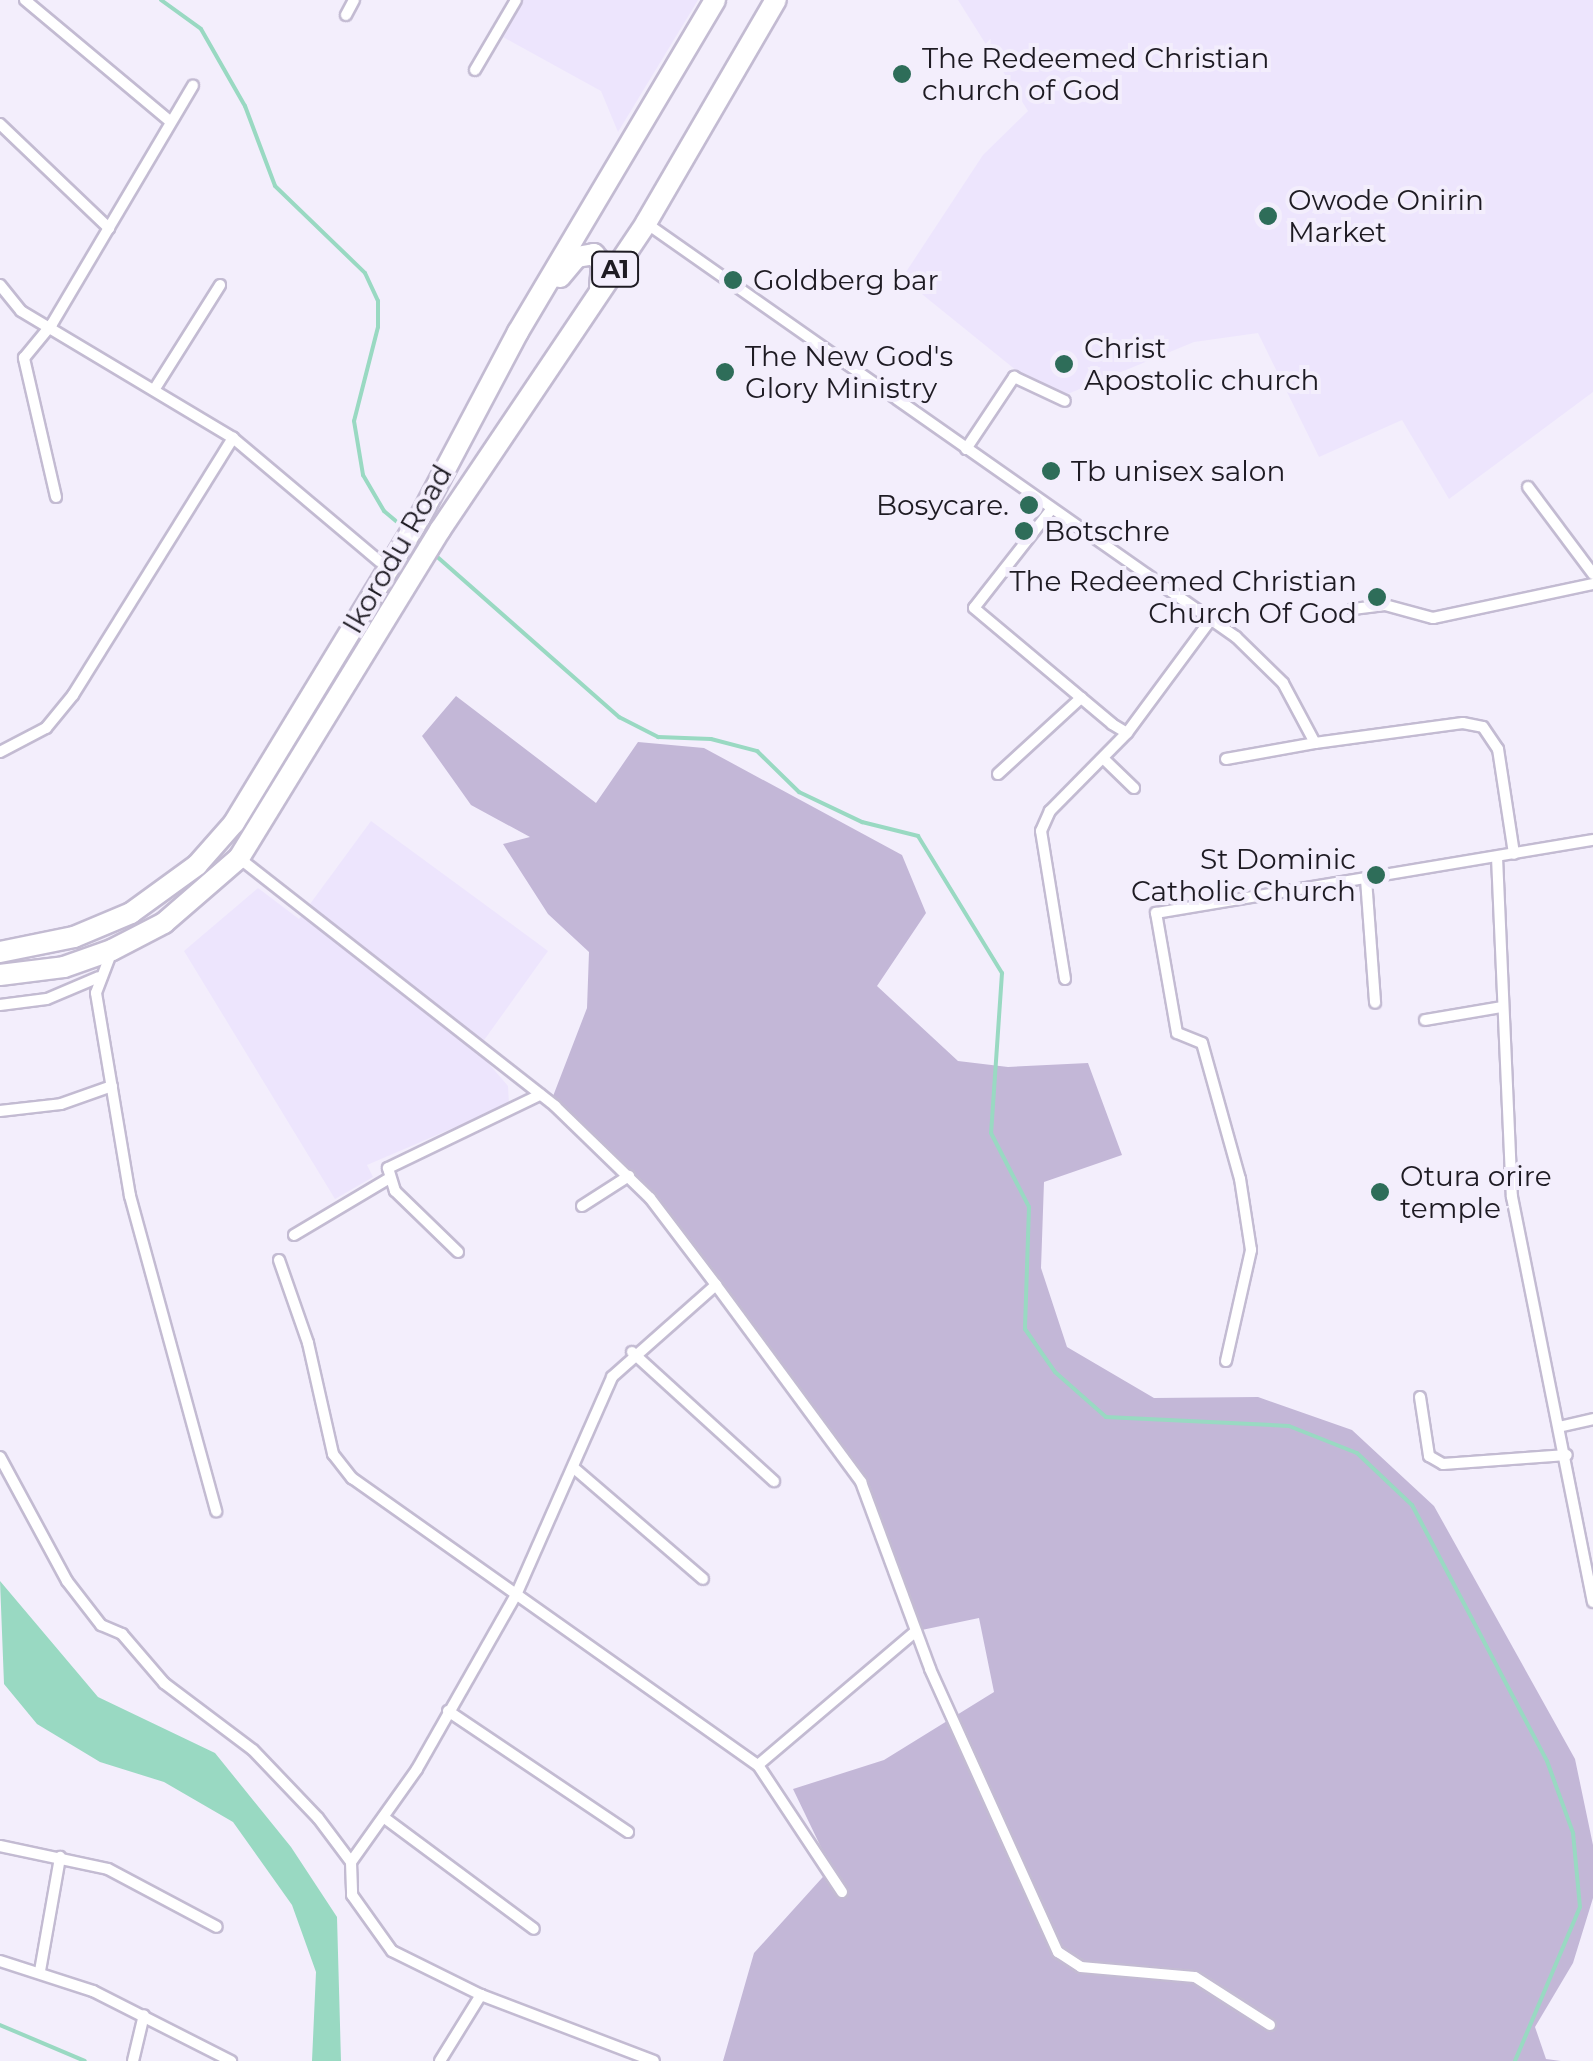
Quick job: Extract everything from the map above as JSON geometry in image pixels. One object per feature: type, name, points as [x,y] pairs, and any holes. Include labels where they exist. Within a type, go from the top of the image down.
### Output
[{"type":"highway","name":"Ikorodu Road","points":[[0,952],[101,928],[173,886],[234,823],[715,0]]},
{"type":"highway","name":"Ikorodu Road","points":[[0,975],[64,967],[112,950],[164,923],[238,858],[523,406],[646,223],[776,0]]},
{"type":"highway","points":[[518,332],[587,252],[602,264],[598,294]]},
{"type":"street","points":[[24,0],[171,122]]},
{"type":"street","points":[[346,15],[354,0]]},
{"type":"street","points":[[474,70],[516,0]]},
{"type":"street","points":[[56,497],[24,358],[52,324],[193,86]]},
{"type":"street","points":[[0,124],[109,228]]},
{"type":"street","points":[[646,223],[1050,511],[1236,637],[1283,683],[1315,743]]},
{"type":"street","points":[[0,285],[21,311],[52,324],[233,438],[389,554]]},
{"type":"street","points":[[154,390],[220,285]]},
{"type":"street","points":[[966,449],[1014,377],[1064,401]]},
{"type":"street","points":[[0,752],[46,728],[73,695],[233,438]]},
{"type":"street","points":[[1528,487],[1593,574]]},
{"type":"street","points":[[1050,511],[974,608],[1127,733]]},
{"type":"street","points":[[1353,610],[1385,605],[1433,618],[1593,584]]},
{"type":"street","points":[[1065,979],[1040,831],[1050,812],[1106,762],[1209,622]]},
{"type":"street","points":[[998,774],[1081,698]]},
{"type":"street","points":[[1226,759],[1463,722],[1484,728],[1498,749],[1514,854]]},
{"type":"street","points":[[1106,762],[1134,788]]},
{"type":"street","points":[[1226,1361],[1251,1250],[1243,1197],[1202,1043],[1177,1033],[1156,913],[1593,840]]},
{"type":"street","points":[[1497,857],[1512,1197],[1563,1426],[1593,1602]]},
{"type":"street","points":[[238,858],[540,1096],[629,1176],[716,1286],[862,1482],[916,1631],[1058,1952],[1080,1967],[1196,1977],[1270,2025]]},
{"type":"street","points":[[1366,879],[1376,1003]]},
{"type":"street","points":[[112,950],[99,978],[112,1086],[147,1272],[216,1511]]},
{"type":"street","points":[[0,1005],[47,1000],[99,978]]},
{"type":"street","points":[[1425,1020],[1502,1007]]},
{"type":"street","points":[[0,1111],[61,1104],[112,1086]]},
{"type":"street","points":[[294,1236],[388,1178],[398,1160],[540,1096]]},
{"type":"street","points":[[582,1206],[629,1176]]},
{"type":"street","points":[[388,1178],[458,1252]]},
{"type":"street","points":[[279,1260],[339,1464],[516,1595],[758,1765],[842,1892]]},
{"type":"street","points":[[654,2061],[481,1995],[402,1959],[382,1942],[348,1886],[351,1862],[386,1818],[516,1595],[612,1377],[632,1352],[716,1286]]},
{"type":"street","points":[[632,1352],[774,1481]]},
{"type":"street","points":[[1420,1396],[1428,1456],[1443,1464],[1567,1455]]},
{"type":"street","points":[[1563,1426],[1593,1420]]},
{"type":"street","points":[[0,1458],[67,1581],[101,1625],[122,1634],[143,1665],[253,1750],[351,1862]]},
{"type":"street","points":[[574,1468],[703,1579]]},
{"type":"street","points":[[758,1765],[916,1631]]},
{"type":"street","points":[[448,1711],[628,1832]]},
{"type":"street","points":[[386,1818],[534,1929]]},
{"type":"street","points":[[0,1846],[108,1868],[217,1926]]},
{"type":"street","points":[[40,1971],[60,1857]]},
{"type":"street","points":[[0,1962],[40,1971],[144,2015],[231,2061]]},
{"type":"street","points":[[440,2061],[481,1995]]},
{"type":"street","points":[[133,2061],[144,2015]]},
{"type":"shaded area","points":[[521,0],[698,0],[618,132],[601,91],[501,36]]},
{"type":"shaded area","name":"Owode Onirin Market","points":[[958,0],[1593,0],[1593,392],[1449,499],[1402,420],[1319,457],[1258,333],[1194,342],[1053,400],[902,278],[983,155],[1028,111]]},
{"type":"shaded area","points":[[456,696],[596,803],[638,742],[704,748],[902,855],[926,913],[877,986],[958,1061],[1008,1067],[1088,1063],[1122,1155],[1044,1182],[1041,1268],[1067,1347],[1154,1398],[1258,1397],[1352,1430],[1434,1506],[1575,1759],[1593,1845],[1593,1898],[1573,1963],[1535,2027],[1546,2059],[1561,2061],[723,2061],[754,1953],[831,1868],[793,1789],[884,1760],[994,1692],[979,1618],[917,1631],[856,1486],[637,1185],[550,1104],[587,1008],[589,952],[548,914],[503,844],[530,837],[471,805],[422,736]]},
{"type":"shaded area","points":[[371,821],[548,951],[477,1050],[508,1086],[509,1104],[367,1165],[373,1177],[335,1199],[184,951],[258,888],[299,919]]},
{"type":"shaded area","points":[[0,1581],[98,1697],[215,1753],[291,1847],[337,1917],[341,2061],[312,2061],[316,1972],[292,1905],[233,1822],[164,1782],[100,1762],[37,1724],[4,1684]]},
{"type":"waterway","points":[[161,0],[201,29],[245,106],[275,186],[365,273],[378,301],[378,327],[354,421],[363,475],[384,511],[404,528]]},
{"type":"waterway","points":[[434,554],[619,717],[658,737],[711,739],[757,751],[799,792],[862,822],[918,836],[1002,973],[991,1133],[1029,1207],[1025,1329],[1055,1372],[1106,1417],[1289,1426],[1357,1453],[1412,1505],[1547,1761],[1573,1833],[1580,1907],[1515,2061]]},
{"type":"waterway","points":[[0,2025],[85,2061]]},
{"type":"place","name":"The Redeemed Christian church of God","points":[[902,74]]},
{"type":"place","name":"Owode Onirin Market","points":[[1268,216]]},
{"type":"place","name":"Goldberg bar","points":[[733,280]]},
{"type":"place","name":"Christ Apostolic church","points":[[1064,364]]},
{"type":"place","name":"The New God's Glory Ministry","points":[[725,372]]},
{"type":"place","name":"Tb unisex salon","points":[[1051,471]]},
{"type":"place","name":"Bosycare.","points":[[1029,505]]},
{"type":"place","name":"Botschre","points":[[1024,531]]},
{"type":"place","name":"The Redeemed Christian Church Of God","points":[[1377,597]]},
{"type":"place","name":"St Dominic Catholic Church","points":[[1376,875]]},
{"type":"place","name":"Otura orire temple","points":[[1380,1192]]}]
